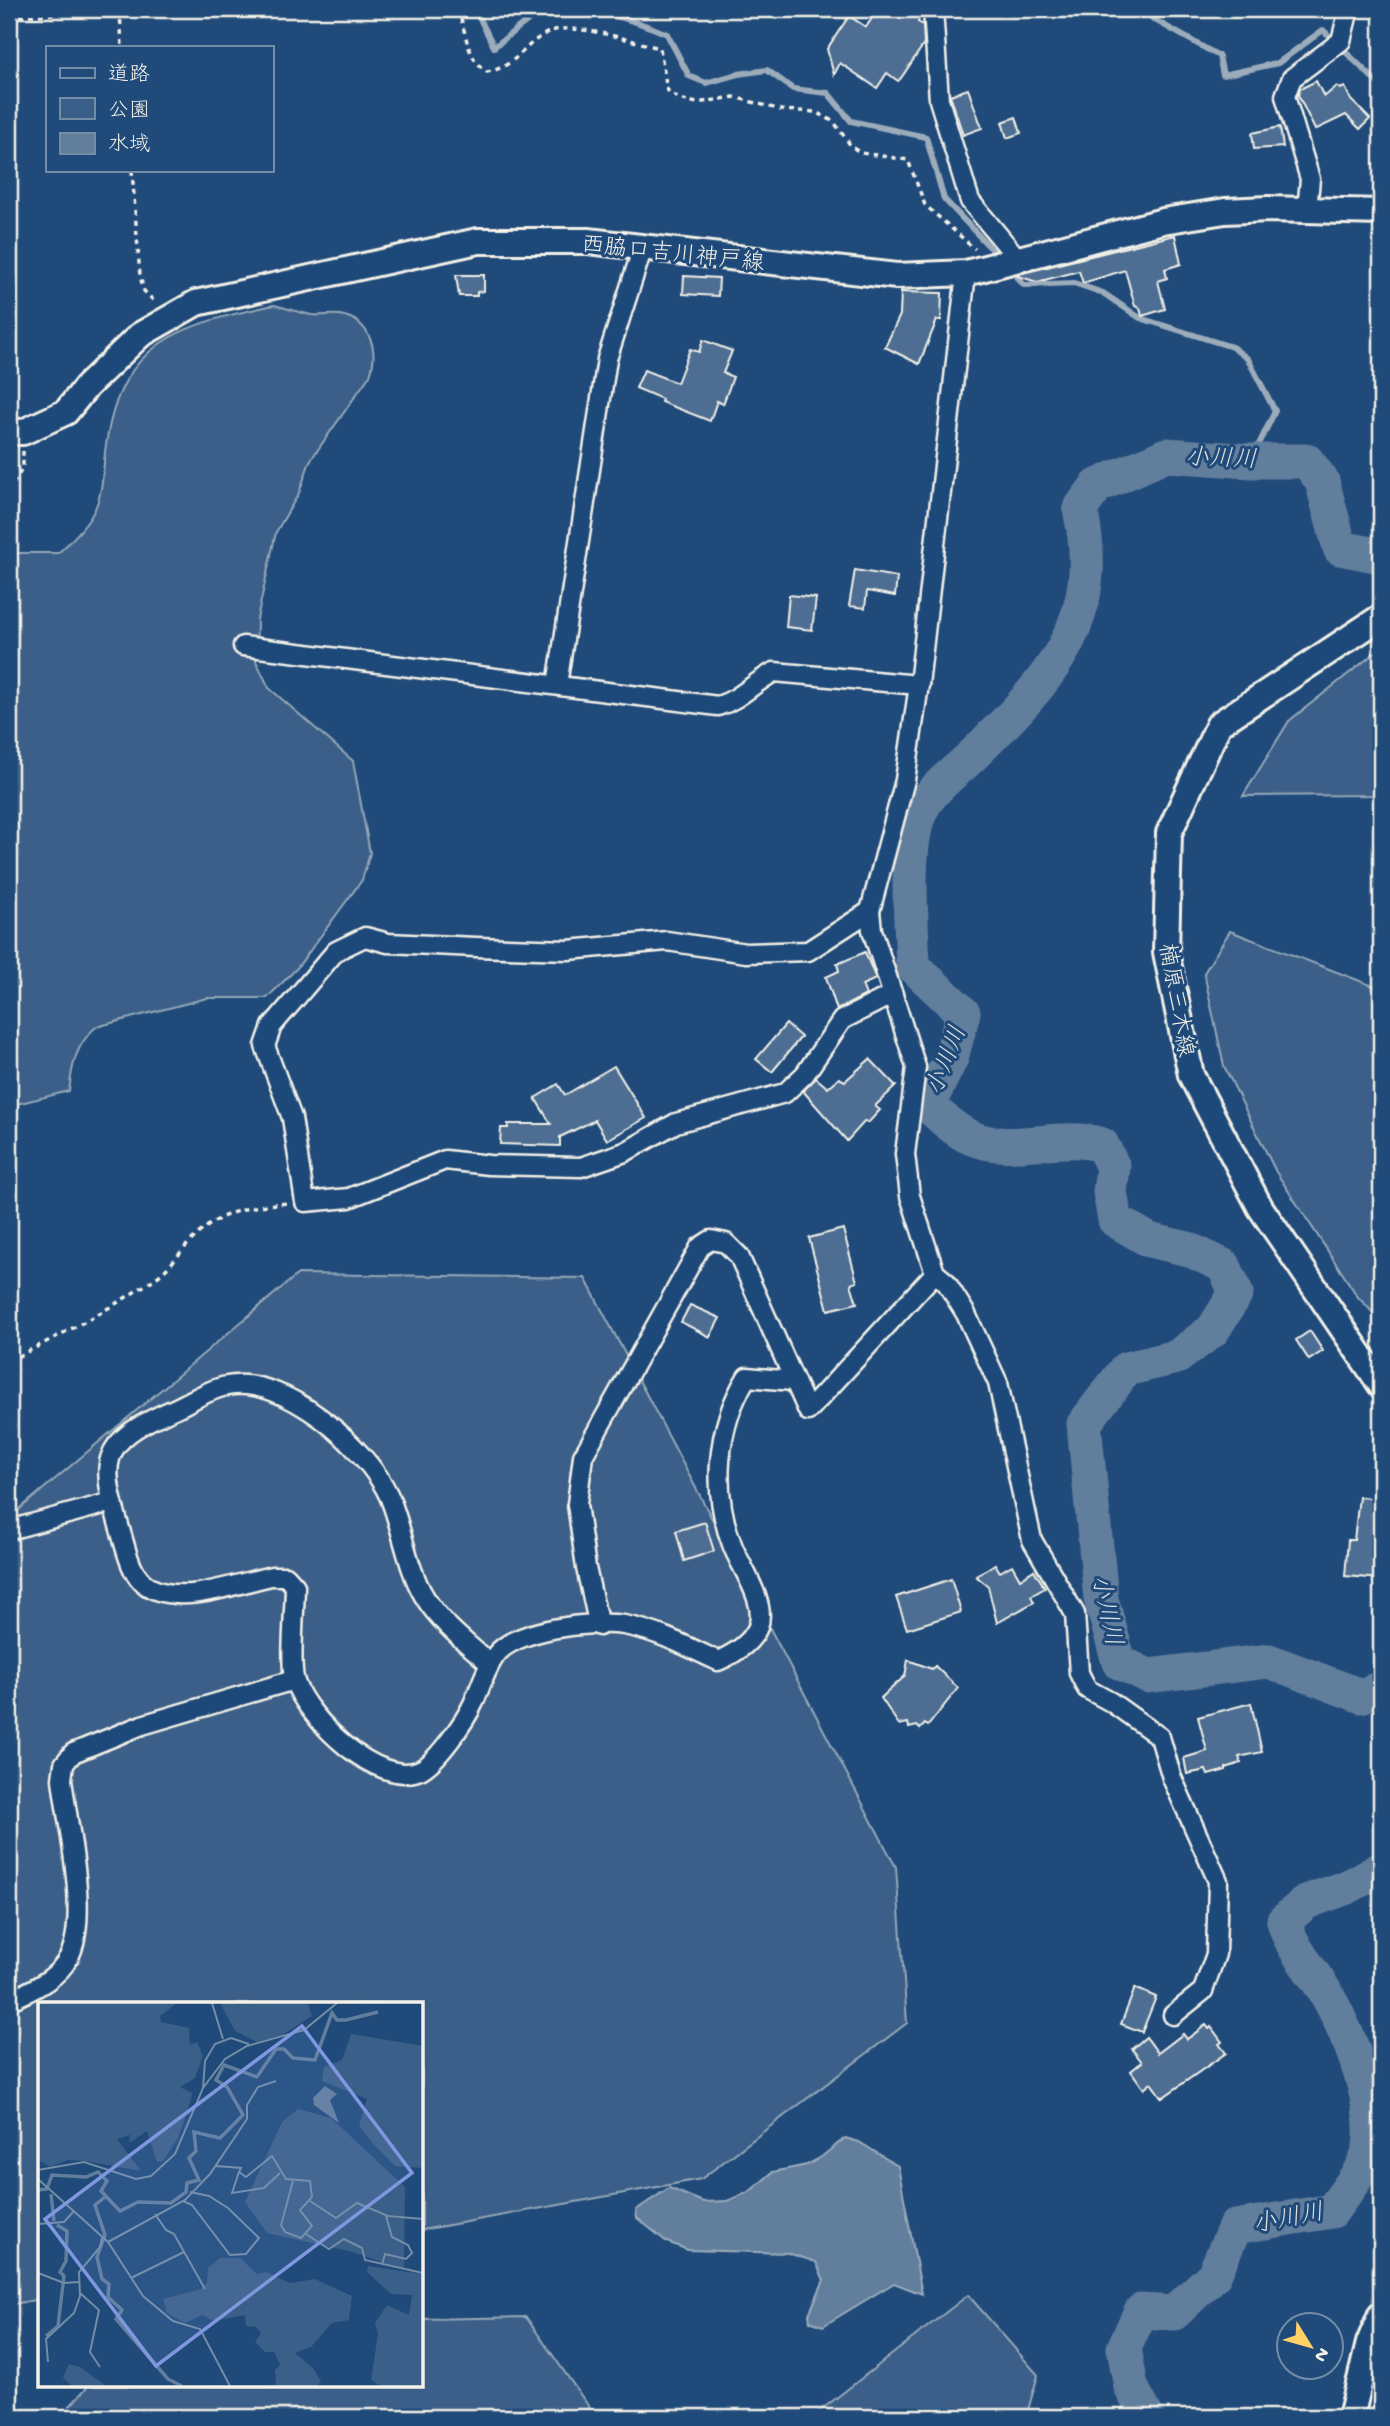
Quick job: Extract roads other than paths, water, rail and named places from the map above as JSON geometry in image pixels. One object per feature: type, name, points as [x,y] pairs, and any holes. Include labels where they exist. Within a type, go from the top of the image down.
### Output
[{"type":"main road","name":"西脇口吉川神戸線","points":[[16,432],[66,412],[87,386],[141,335],[196,303],[478,241],[588,241],[897,276],[966,273],[1163,221],[1200,215],[1268,209],[1381,212]]},
{"type":"main road","name":"楠原三木線","points":[[1381,617],[1219,724],[1169,833],[1166,952],[1191,1074],[1260,1208],[1381,1385]]},
{"type":"main road","points":[[1351,2417],[1369,2343],[1381,2314]]},
{"type":"street","points":[[933,9],[939,100],[970,201],[1018,259]]},
{"type":"street","points":[[1307,210],[1310,178],[1285,96],[1292,78],[1341,41],[1349,9]]},
{"type":"street","points":[[557,685],[607,359],[643,247]]},
{"type":"street","points":[[966,273],[919,685],[905,780],[870,911],[881,965],[916,1067],[905,1154],[910,1196],[935,1273],[946,1282],[966,1314],[998,1383],[1032,1540],[1075,1614],[1079,1673],[1087,1689],[1160,1737],[1172,1778],[1218,1881],[1216,1954],[1203,1991],[1173,2015]]},
{"type":"street","points":[[243,646],[718,706],[738,700],[758,680],[774,672],[919,685]]},
{"type":"street","points":[[870,911],[808,951],[746,953],[667,941],[568,950],[489,948],[388,943],[365,937],[335,951],[272,1026],[265,1046],[292,1118],[305,1202],[349,1198],[445,1160],[489,1165],[581,1167],[625,1152],[676,1123],[785,1093],[805,1074],[842,1020],[893,995]]},
{"type":"street","points":[[599,1626],[586,1568],[577,1504],[583,1456],[700,1247],[711,1240],[726,1243],[739,1256],[808,1411],[935,1273]]},
{"type":"street","points":[[490,1664],[460,1637],[424,1596],[388,1494],[364,1460],[343,1437],[286,1394],[257,1384],[226,1386],[128,1432],[109,1457],[106,1484],[129,1560],[138,1578],[151,1588],[185,1595],[272,1576],[286,1576],[295,1586],[294,1680],[321,1726],[363,1758],[390,1771],[419,1770],[438,1755],[472,1707],[495,1655],[509,1642],[536,1631],[622,1625],[660,1635],[718,1661],[739,1652],[758,1627],[758,1605],[732,1543],[719,1490],[722,1442],[734,1399],[747,1377],[793,1381]]},
{"type":"street","points":[[9,1530],[112,1502]]},
{"type":"street","points":[[9,2001],[49,1981],[69,1957],[77,1929],[75,1870],[62,1779],[64,1763],[73,1754],[142,1725],[294,1680]]},
{"type":"water","points":[[845,2138],[859,2142],[898,2166],[922,2294],[894,2283],[823,2326],[810,2321],[809,2314],[824,2280],[816,2262],[788,2253],[688,2250],[667,2242],[637,2218],[636,2210],[669,2188],[703,2202],[727,2201],[749,2192],[773,2172],[807,2165]]},
{"type":"waterway","points":[[475,9],[494,47],[536,15],[555,9],[588,10],[623,18],[667,34],[689,76],[706,83],[738,74],[767,70],[793,89],[828,93],[851,121],[926,137],[944,199],[1001,259]]},
{"type":"waterway","points":[[1146,9],[1153,19],[1219,56],[1223,75],[1278,63],[1323,30],[1381,86]]},
{"type":"waterway","points":[[1008,267],[1024,285],[1074,283],[1103,293],[1140,318],[1232,347],[1248,359],[1275,411],[1251,461]]},
{"type":"waterway","name":"小川川","points":[[1381,556],[1340,548],[1322,481],[1307,461],[1251,461],[1166,455],[1097,486],[1080,509],[1086,549],[1085,585],[1078,617],[1065,646],[1026,700],[925,803],[913,837],[910,882],[913,966],[963,1013],[951,1058],[928,1105],[960,1132],[988,1143],[1070,1141],[1102,1145],[1113,1167],[1110,1192],[1115,1220],[1149,1240],[1188,1249],[1224,1266],[1236,1293],[1213,1330],[1177,1357],[1126,1369],[1084,1424],[1101,1599],[1119,1662],[1148,1676],[1269,1661],[1361,1696],[1381,1688]]},
{"type":"waterway","name":"小川川","points":[[1147,2417],[1131,2387],[1124,2348],[1141,2311],[1174,2313],[1214,2275],[1235,2227],[1332,2211],[1365,2162],[1370,2144],[1371,2122],[1353,2050],[1324,1990],[1296,1949],[1284,1921],[1306,1902],[1347,1887],[1381,1869]]}]
